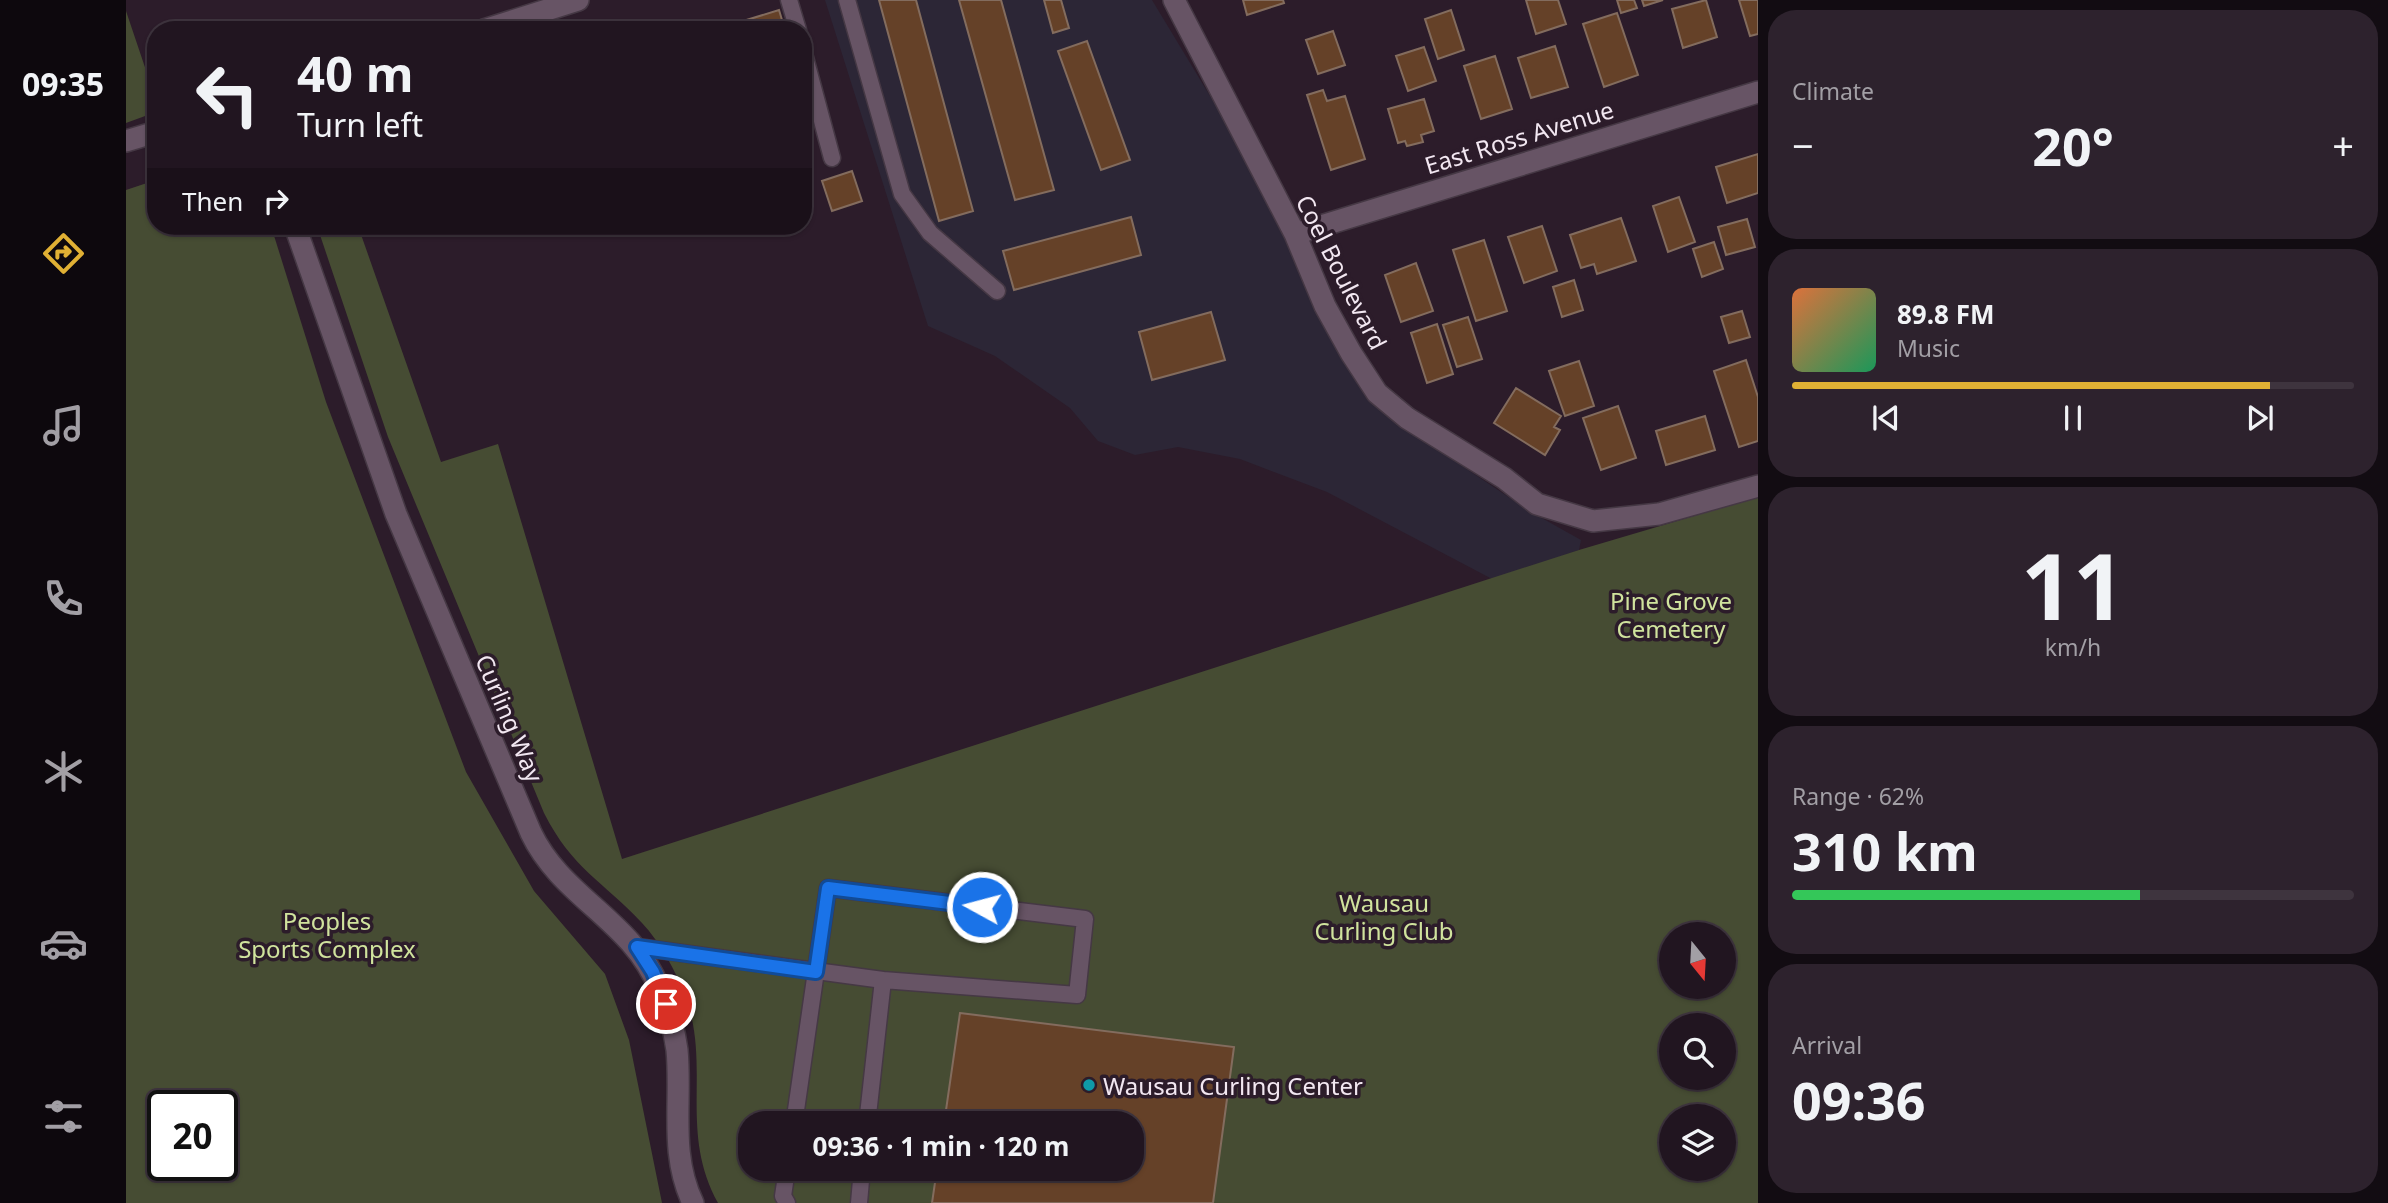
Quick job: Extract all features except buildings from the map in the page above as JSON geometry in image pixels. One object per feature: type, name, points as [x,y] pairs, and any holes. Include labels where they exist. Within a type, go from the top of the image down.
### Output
[{"type":"street","points":[[512,21],[578,0]]},
{"type":"street","name":"Coel Boulevard","points":[[1174,0],[1295,234],[1325,306],[1377,393],[1407,418],[1504,478],[1537,504],[1593,521],[1659,514],[1758,486]]},
{"type":"street","name":"East Ross Avenue","points":[[1295,234],[1758,92]]},
{"type":"street","points":[[126,142],[147,135]]},
{"type":"street","name":"Curling Way","points":[[298,235],[396,514],[531,833],[546,862],[637,947],[653,972],[673,1027],[677,1058],[676,1142],[684,1180],[693,1203]]},
{"type":"lane","points":[[789,0],[795,21]]},
{"type":"lane","points":[[848,0],[902,194],[930,233],[997,291]]},
{"type":"lane","points":[[812,84],[832,158]]},
{"type":"lane","points":[[637,947],[816,972],[1077,995],[1085,919],[828,888],[816,972],[796,1111]]},
{"type":"lane","points":[[868,1111],[883,979]]},
{"type":"lane","points":[[785,1181],[783,1196],[787,1203]]},
{"type":"lane","points":[[859,1203],[861,1181]]},
{"type":"shaded area","points":[[825,0],[1152,0],[1236,139],[1302,269],[1422,439],[1531,512],[1581,540],[1579,550],[1494,580],[1327,492],[1240,459],[1178,447],[1135,455],[1098,441],[1070,408],[995,356],[928,326]]},
{"type":"green space","points":[[126,11],[147,73],[147,115],[126,123]]},
{"type":"green space","name":"Peoples Sports Complex","points":[[147,183],[147,235],[274,235],[326,402],[466,772],[534,891],[605,974],[629,1040],[662,1203],[126,1203],[126,190]]},
{"type":"green space","name":"Wausau Curling Club","points":[[320,235],[361,235],[441,462],[498,444],[622,859],[1579,550],[1758,497],[1758,1203],[718,1203],[706,1176],[700,1150],[693,1022],[681,986],[667,957],[649,931],[577,862],[544,813],[388,437]]},
{"type":"place","name":"Wausau Curling Center","points":[[1089,1085]]},
{"type":"route","points":[[666,1004],[653,972],[637,947],[677,950],[816,972],[828,888],[982,907]]},
{"type":"park label","name":"Pine Grove Cemetery","points":[[1671,614]]}]
